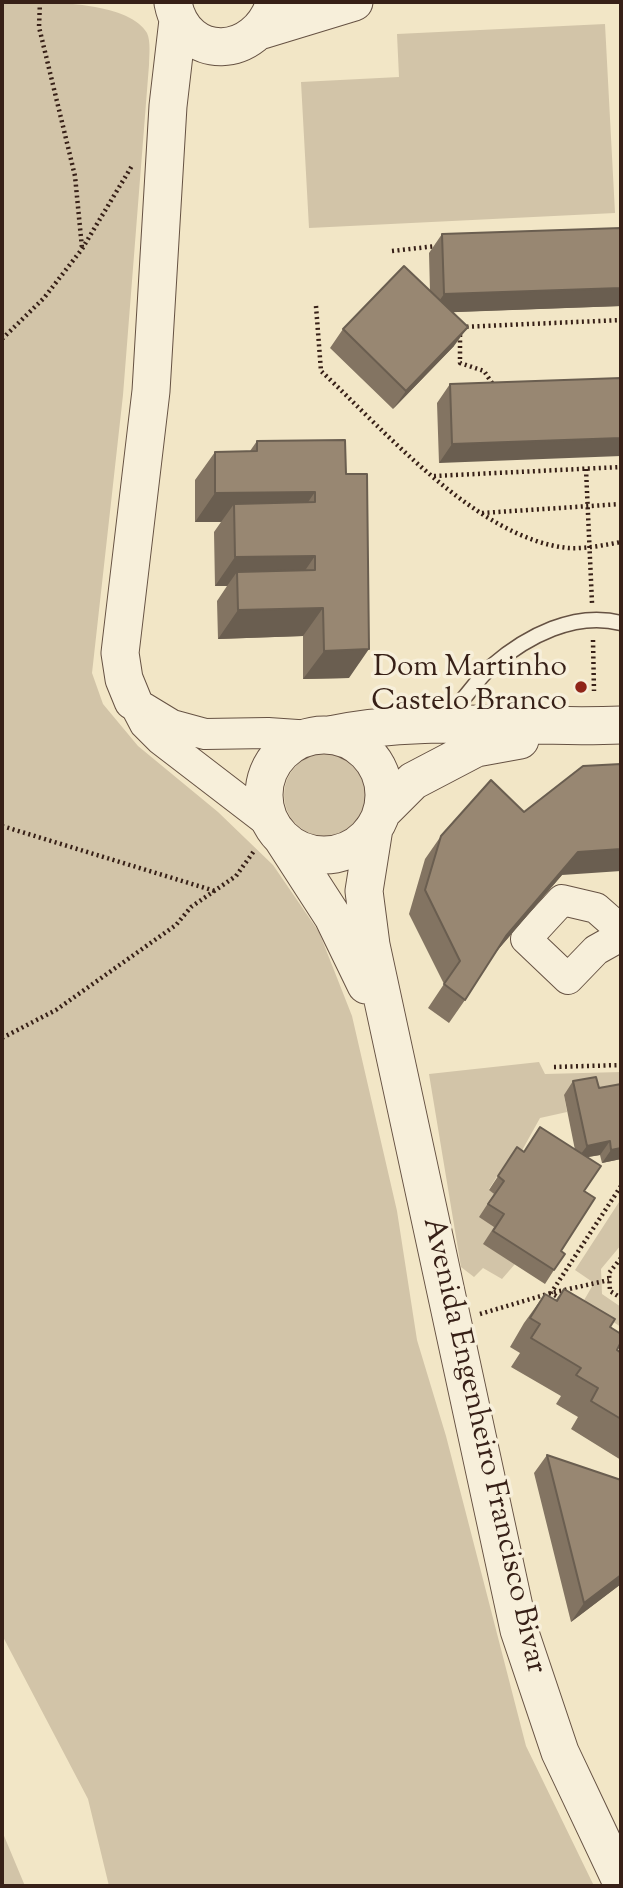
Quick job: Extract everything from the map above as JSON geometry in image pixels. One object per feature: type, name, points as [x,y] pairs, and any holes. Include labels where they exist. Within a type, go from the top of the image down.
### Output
[{"type":"street","points":[[167,123],[225,47],[251,38],[268,16],[354,2]]},
{"type":"street","points":[[170,9],[198,40],[225,47]]},
{"type":"street","points":[[170,9],[167,123],[151,391],[120,653],[124,679],[145,724],[160,740],[277,830],[308,852],[326,855],[354,847],[413,781],[476,748],[614,725]]},
{"type":"street","points":[[133,701],[172,725],[205,734],[321,736],[360,747],[374,762],[382,778],[378,820],[365,891],[390,1040]]},
{"type":"street","points":[[390,1040],[333,916],[277,830],[265,800],[269,771],[278,756],[292,744],[364,728],[438,724],[614,725]]},
{"type":"street","points":[[621,930],[596,908],[562,900],[526,939],[568,979],[596,950],[621,936]]},
{"type":"street","name":"Avenida Engenheiro Francisco Bivar","points":[[390,1040],[519,1630],[559,1752],[621,1881]]},
{"type":"lane","points":[[438,724],[492,666],[538,634],[581,620],[621,623]]},
{"type":"path","points":[[40,2],[42,40],[75,176],[82,249]]},
{"type":"path","points":[[2,339],[44,298],[82,249],[128,170],[167,123]]},
{"type":"path","points":[[392,251],[447,246]]},
{"type":"path","points":[[316,306],[321,370],[433,476],[481,513],[525,536],[568,548],[621,542]]},
{"type":"path","points":[[495,388],[484,371],[460,363],[460,327],[621,320]]},
{"type":"path","points":[[433,476],[621,467]]},
{"type":"path","points":[[586,469],[591,546],[594,691]]},
{"type":"path","points":[[481,513],[621,504]]},
{"type":"path","points":[[2,826],[216,892]]},
{"type":"path","points":[[2,1038],[56,1010],[176,925],[191,907],[236,876],[277,830]]},
{"type":"path","points":[[554,1066],[621,1065]]},
{"type":"path","points":[[551,1293],[621,1186]]},
{"type":"path","points":[[621,1258],[609,1273],[610,1291],[621,1298]]},
{"type":"path","points":[[473,1316],[551,1293],[609,1280]]},
{"type":"path","points":[[551,1293],[563,1300]]},
{"type":"shaded area","points":[[2,2],[61,3],[104,9],[137,22],[147,33],[149,65],[123,395],[92,673],[103,704],[138,746],[218,812],[273,865],[319,932],[352,1016],[397,1211],[417,1340],[446,1436],[526,1746],[594,1886],[109,1886],[88,1799],[2,1635]]},
{"type":"shaded area","points":[[605,24],[615,213],[309,228],[301,82],[399,77],[397,34]]},
{"type":"shaded area","points":[[317,754],[333,754],[348,761],[359,772],[366,787],[363,811],[354,824],[333,836],[317,836],[302,829],[291,818],[284,803],[284,787],[291,772],[302,761]]},
{"type":"shaded area","points":[[539,1062],[545,1074],[621,1072],[621,1095],[564,1095],[567,1112],[540,1118],[514,1165],[507,1161],[489,1189],[494,1194],[494,1227],[484,1244],[515,1264],[502,1279],[483,1268],[474,1277],[461,1267],[429,1074]]},
{"type":"shaded area","points":[[621,1199],[621,1245],[601,1269],[602,1294],[621,1307],[621,1327],[583,1302],[594,1283],[575,1270]]},
{"type":"shaded area","points":[[2,1831],[25,1886],[2,1886]]},
{"type":"building","points":[[621,228],[621,288],[444,294],[442,234]]},
{"type":"building","points":[[404,266],[468,327],[406,391],[343,329]]},
{"type":"building","points":[[621,378],[621,438],[452,444],[450,384]]},
{"type":"building","points":[[345,440],[346,474],[367,474],[369,649],[324,651],[323,608],[238,610],[237,572],[315,570],[315,556],[235,557],[234,504],[315,502],[315,492],[215,493],[215,452],[257,451],[257,441]]},
{"type":"building","points":[[621,764],[621,849],[578,852],[506,936],[465,1000],[444,984],[460,961],[425,890],[441,836],[491,780],[524,812],[583,766]]},
{"type":"building","points":[[596,1077],[599,1088],[621,1084],[621,1148],[611,1150],[610,1141],[587,1146],[573,1081]]},
{"type":"building","points":[[540,1127],[601,1166],[584,1191],[595,1198],[561,1251],[565,1254],[554,1270],[493,1231],[504,1214],[488,1204],[504,1181],[498,1176],[517,1147],[524,1152]]},
{"type":"building","points":[[564,1289],[615,1319],[610,1327],[621,1334],[617,1350],[621,1353],[621,1419],[591,1401],[598,1388],[576,1375],[581,1368],[531,1338],[540,1324],[530,1318],[545,1294],[557,1301]]},
{"type":"building","points":[[547,1455],[621,1480],[621,1575],[584,1603]]},
{"type":"place","name":"Dom Martinho Castelo Branco","points":[[581,687]]}]
